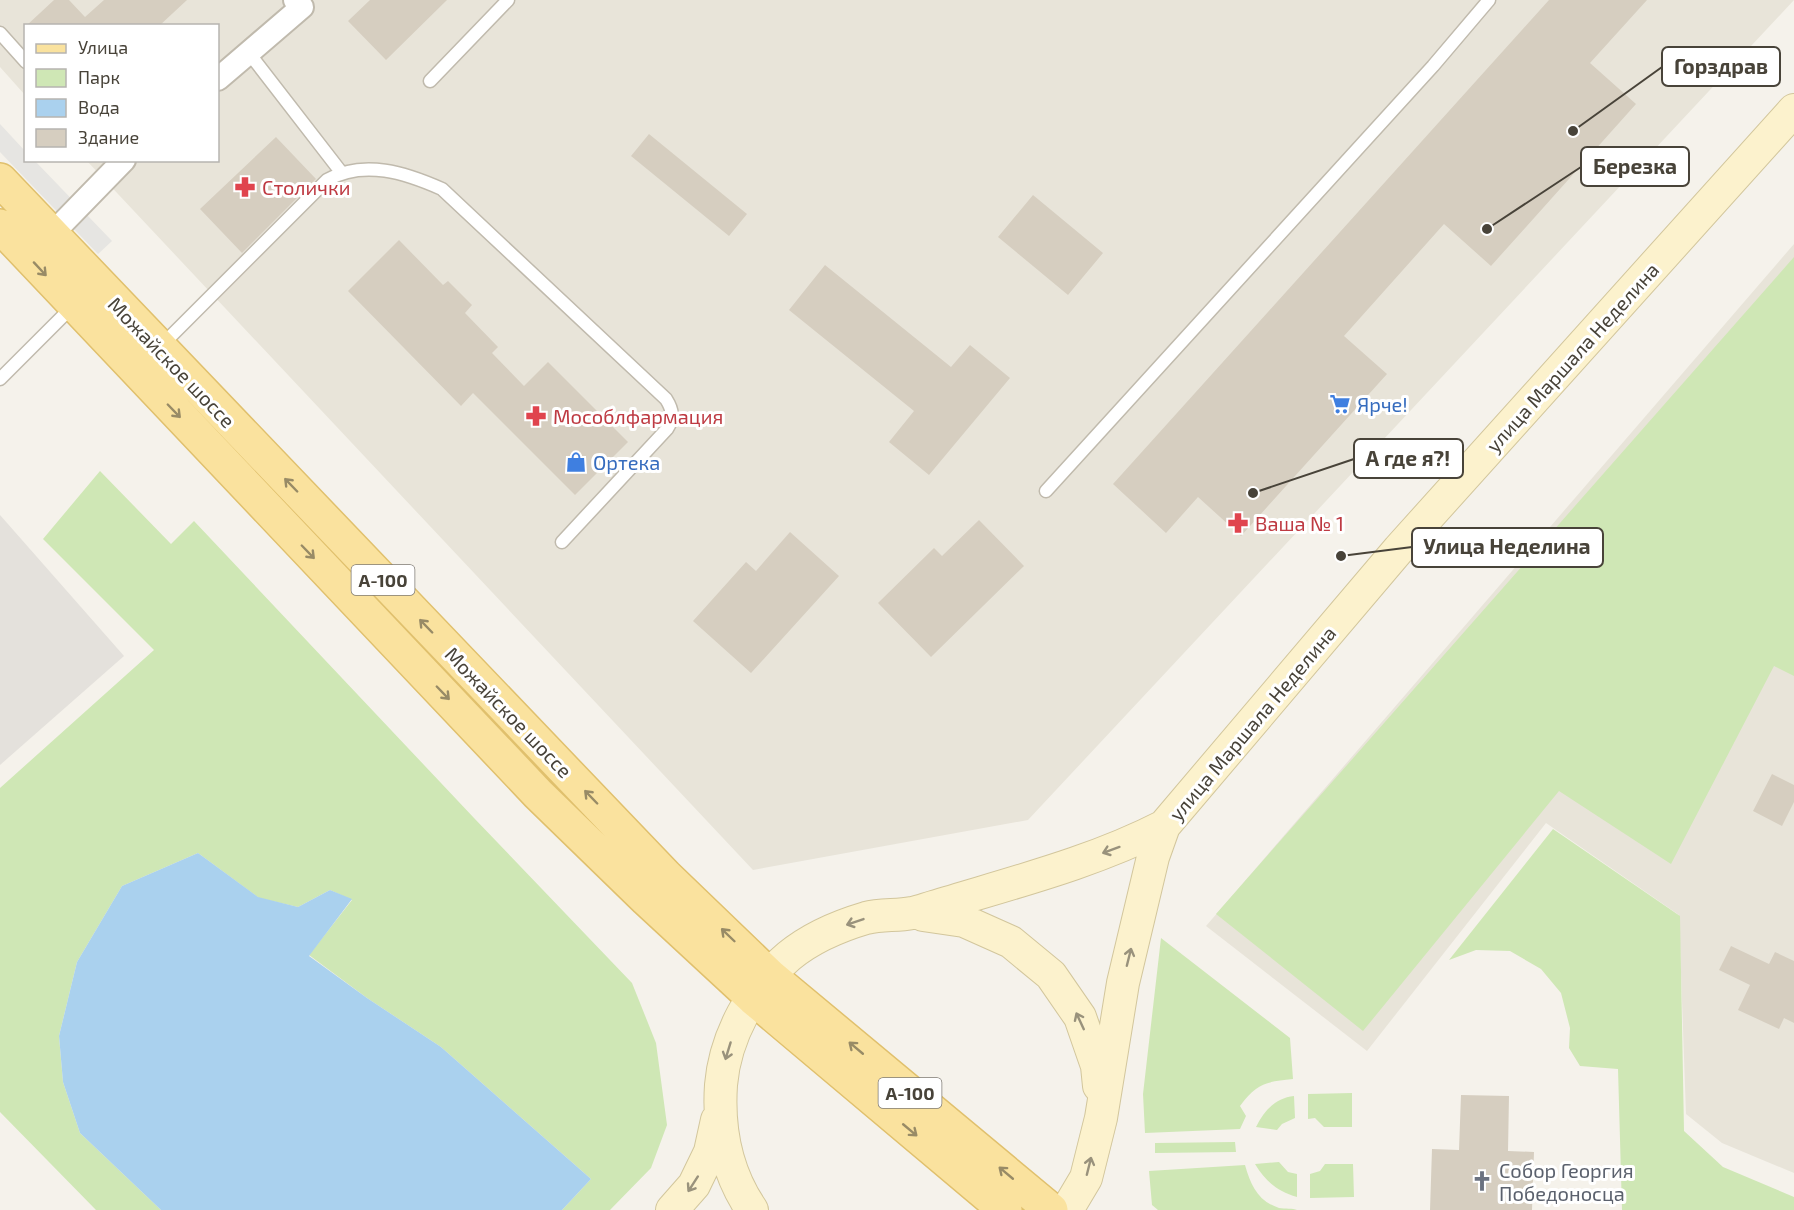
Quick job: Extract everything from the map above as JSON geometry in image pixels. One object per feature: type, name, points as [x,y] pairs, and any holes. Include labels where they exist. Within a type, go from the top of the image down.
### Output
[{"type":"main road","name":"Можайское шоссе","points":[[0,180],[666,876],[761,987],[1005,1210]]},
{"type":"main road","name":"Можайское шоссе","points":[[0,226],[538,794],[646,899],[1051,1210]]},
{"type":"street","points":[[219,79],[302,2]]},
{"type":"street","name":"улица Маршала Неделина","points":[[1164,826],[1399,549],[1794,110]]},
{"type":"street","points":[[51,235],[122,162]]},
{"type":"street","points":[[672,1210],[694,1185],[710,1152],[719,1114],[722,1069],[736,1026],[761,987],[790,956],[827,932],[869,918],[913,913],[1050,872],[1136,841],[1164,826]]},
{"type":"street","points":[[1067,1210],[1086,1178],[1101,1118],[1123,983],[1153,857],[1164,826]]},
{"type":"street","points":[[913,913],[964,921],[1011,942],[1051,975],[1080,1017],[1084,1027],[1097,1066],[1101,1118]]},
{"type":"street","points":[[719,1114],[726,1156],[742,1196],[752,1210]]},
{"type":"lane","points":[[430,81],[508,0]]},
{"type":"lane","points":[[1046,491],[1433,66],[1489,0]]},
{"type":"lane","points":[[0,33],[24,60]]},
{"type":"lane","points":[[249,53],[341,172]]},
{"type":"lane","points":[[159,348],[327,180],[341,172],[378,170],[412,176],[442,189],[666,399],[670,406],[671,422],[667,429],[562,542]]},
{"type":"lane","points":[[0,379],[74,306]]},
{"type":"shaded area","points":[[0,0],[1794,0],[1028,820],[753,870],[88,162],[219,162],[219,24],[24,24],[24,94],[0,67]]},
{"type":"shaded area","points":[[0,124],[24,150],[24,162],[36,162],[112,241],[98,254],[0,152]]},
{"type":"shaded area","points":[[1794,244],[1794,1173],[1722,1143],[1686,1114],[1679,915],[1546,823],[1367,1051],[1206,926]]},
{"type":"shaded area","points":[[0,515],[124,656],[0,765]]},
{"type":"green space","points":[[1794,257],[1794,676],[1774,666],[1671,864],[1559,791],[1363,1031],[1216,914]]},
{"type":"green space","points":[[100,471],[171,544],[194,521],[632,983],[656,1043],[667,1125],[651,1168],[610,1210],[562,1210],[591,1179],[441,1047],[367,998],[309,955],[352,900],[330,890],[298,907],[259,898],[198,853],[122,886],[77,962],[59,1036],[63,1082],[80,1133],[161,1210],[96,1210],[0,1112],[0,788],[154,650],[43,539]]},
{"type":"green space","points":[[1553,829],[1680,916],[1684,1131],[1723,1167],[1794,1197],[1794,1210],[1622,1210],[1618,1069],[1580,1066],[1569,1048],[1570,1028],[1561,993],[1541,969],[1510,951],[1476,950],[1449,960]]},
{"type":"green space","points":[[1161,938],[1290,1038],[1293,1079],[1268,1083],[1252,1092],[1240,1106],[1246,1116],[1240,1129],[1145,1133],[1143,1094]]},
{"type":"green space","points":[[1352,1093],[1352,1127],[1324,1127],[1315,1118],[1308,1119],[1308,1094]]},
{"type":"green space","points":[[1294,1096],[1295,1118],[1282,1124],[1277,1130],[1256,1127],[1271,1106],[1281,1099]]},
{"type":"green space","points":[[1235,1142],[1236,1152],[1155,1153],[1155,1143]]},
{"type":"green space","points":[[1279,1162],[1288,1172],[1297,1174],[1297,1197],[1273,1185],[1255,1164]]},
{"type":"green space","points":[[1325,1164],[1353,1164],[1354,1197],[1310,1198],[1310,1174],[1320,1171]]},
{"type":"green space","points":[[1245,1165],[1256,1192],[1261,1197],[1279,1208],[1297,1210],[1158,1210],[1152,1205],[1149,1171]]},
{"type":"water","points":[[198,853],[258,897],[298,907],[330,890],[352,899],[309,956],[441,1047],[591,1179],[562,1210],[161,1210],[80,1133],[63,1082],[59,1036],[77,962],[122,886]]},
{"type":"building","points":[[54,0],[69,0],[85,17],[104,0],[187,0],[161,24],[28,24]]},
{"type":"building","points":[[370,0],[447,0],[386,60],[348,21]]},
{"type":"building","points":[[1549,0],[1647,0],[1590,63],[1636,104],[1491,266],[1444,224],[1344,336],[1387,374],[1241,536],[1198,497],[1166,533],[1113,484]]},
{"type":"building","points":[[649,134],[747,214],[729,236],[631,156]]},
{"type":"building","points":[[276,137],[316,179],[242,253],[200,209]]},
{"type":"building","points":[[1033,195],[1103,253],[1068,295],[998,237]]},
{"type":"building","points":[[399,240],[443,285],[448,281],[472,305],[465,313],[498,347],[492,353],[524,386],[548,362],[628,442],[575,495],[473,393],[461,406],[348,291]]},
{"type":"building","points":[[825,265],[951,367],[970,345],[1010,378],[929,475],[889,442],[914,411],[789,310]]},
{"type":"building","points":[[979,520],[1024,566],[931,657],[878,603],[934,548],[942,556]]},
{"type":"building","points":[[790,532],[839,576],[751,673],[693,621],[746,562],[756,571]]},
{"type":"building","points":[[1772,774],[1794,785],[1794,802],[1782,826],[1753,811]]},
{"type":"building","points":[[1731,946],[1769,964],[1775,952],[1794,961],[1794,1023],[1784,1018],[1779,1029],[1738,1010],[1750,985],[1719,970]]},
{"type":"building","name":"Собор Георгия Победоносца","points":[[1461,1095],[1509,1096],[1508,1151],[1534,1152],[1532,1210],[1430,1210],[1432,1149],[1459,1150]]},
{"type":"place","name":"Горздрав","points":[[1573,131]]},
{"type":"place","name":"Столички","points":[[245,187]]},
{"type":"place","name":"Березка","points":[[1487,229]]},
{"type":"place","name":"Ярче!","points":[[1340,404]]},
{"type":"place","name":"Мособлфармация","points":[[536,416]]},
{"type":"place","name":"Ортека","points":[[576,462]]},
{"type":"place","name":"А где я?!","points":[[1253,493]]},
{"type":"place","name":"Ваша № 1","points":[[1238,523]]},
{"type":"place","name":"Улица Неделина","points":[[1341,556]]},
{"type":"place","name":"Собор Георгия Победоносца","points":[[1482,1181]]}]
